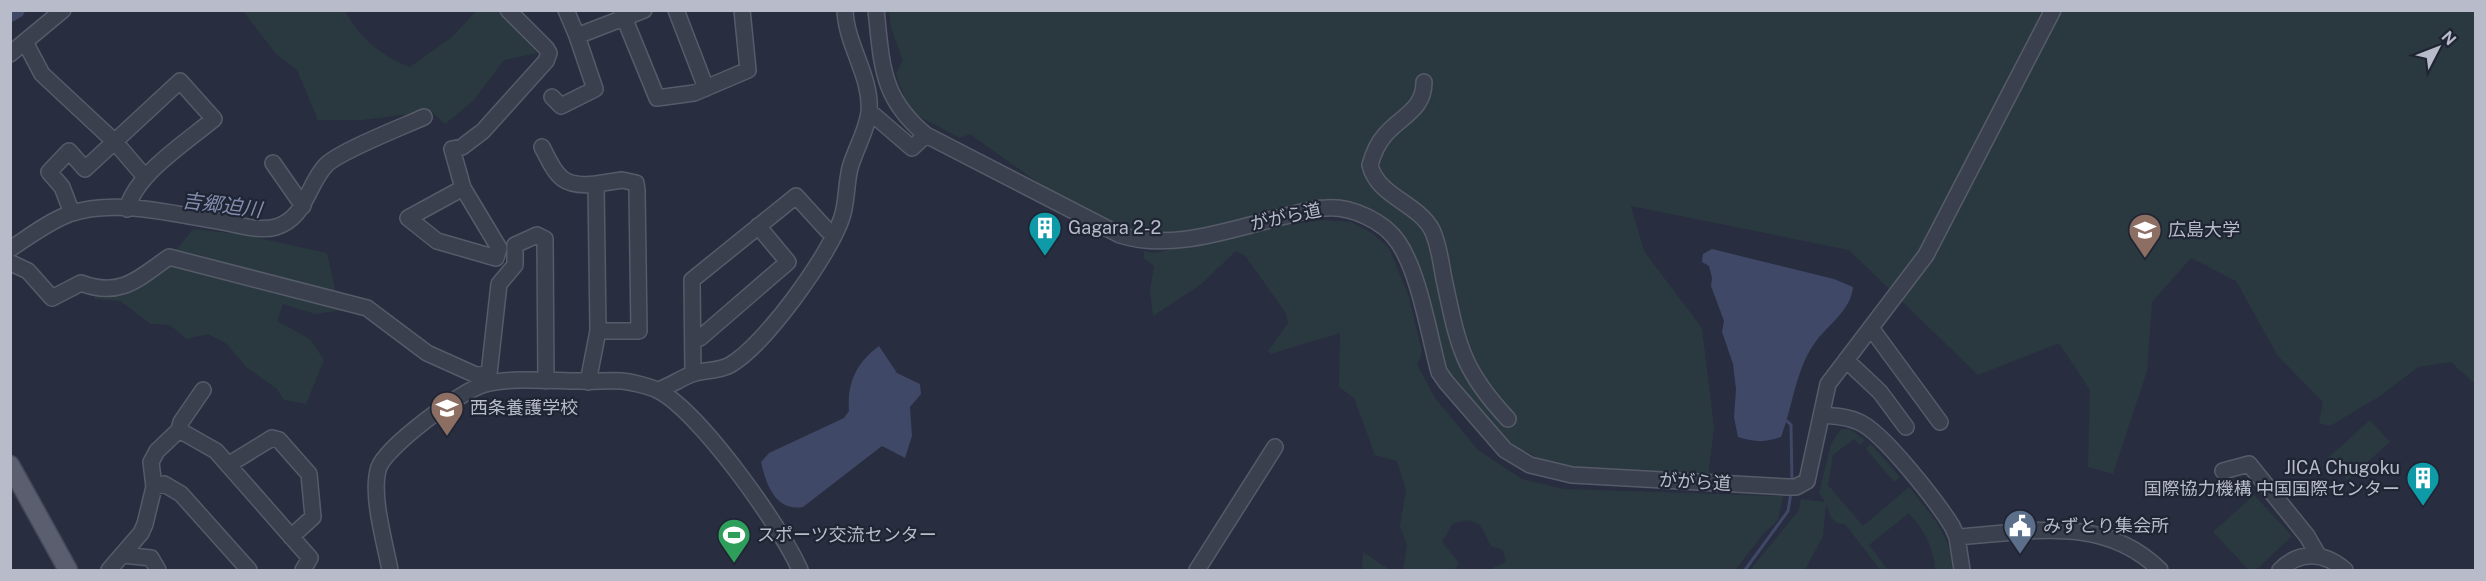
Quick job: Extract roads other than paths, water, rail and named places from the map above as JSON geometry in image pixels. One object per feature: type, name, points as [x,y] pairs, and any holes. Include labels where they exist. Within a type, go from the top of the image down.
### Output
[{"type":"main road","points":[[10,465],[68,570]]},
{"type":"street","points":[[10,54],[63,10]]},
{"type":"street","points":[[463,188],[408,218],[437,241],[496,258],[499,248],[463,188],[452,149],[462,147],[483,131],[546,61],[549,53],[508,10]]},
{"type":"street","points":[[552,96],[561,106],[595,89],[566,10]]},
{"type":"street","points":[[577,36],[623,14],[644,10]]},
{"type":"street","points":[[676,10],[706,88]]},
{"type":"street","points":[[623,14],[657,98],[694,93],[748,70],[742,10]]},
{"type":"street","points":[[658,390],[674,385],[693,374],[730,365],[747,352],[797,293],[834,234],[842,216],[849,173],[869,111],[865,82],[846,30],[845,10]]},
{"type":"street","name":"ががら道","points":[[876,10],[882,70],[887,87],[902,112],[926,135],[1120,235],[1133,239],[1163,242],[1327,207],[1362,214],[1386,230],[1405,254],[1439,372],[1489,433],[1517,458],[1530,465],[1572,475],[1797,485],[1822,415]]},
{"type":"street","points":[[1962,570],[1957,537],[1946,516],[1877,435],[1860,422],[1843,417],[1822,415],[1828,384],[1926,255],[2053,10]]},
{"type":"street","points":[[25,42],[42,74],[115,142],[145,177]]},
{"type":"street","points":[[72,213],[62,187],[49,172],[69,152],[85,169],[180,81],[214,119],[145,177],[131,193],[128,209]]},
{"type":"street","points":[[1424,82],[1424,92],[1419,103],[1386,134],[1370,165],[1372,173],[1385,188],[1417,211],[1434,233],[1459,347],[1469,370],[1508,418]]},
{"type":"street","points":[[869,111],[912,148],[926,135]]},
{"type":"street","points":[[10,249],[49,223],[72,213],[102,207],[269,228],[291,220],[303,206],[320,174],[333,160],[424,117]]},
{"type":"street","points":[[543,147],[556,174],[567,183],[596,184],[622,180],[636,183],[639,331],[598,331]]},
{"type":"street","points":[[273,163],[303,206]]},
{"type":"street","points":[[588,382],[598,331],[596,184]]},
{"type":"street","points":[[693,374],[692,280],[796,196],[827,230],[834,234]]},
{"type":"street","points":[[693,338],[700,338],[788,262],[758,226]]},
{"type":"street","points":[[390,570],[377,493],[376,479],[381,463],[387,454],[431,417],[484,379],[499,284],[515,265],[515,245],[537,235],[545,239],[546,381]]},
{"type":"street","points":[[11,263],[28,272],[52,298],[81,283],[96,289],[128,286],[169,257],[367,308],[427,353],[484,379],[624,381],[658,390],[689,414],[717,447],[776,527],[800,570]]},
{"type":"street","points":[[1871,328],[1940,422]]},
{"type":"street","points":[[1846,360],[1880,392],[1906,427]]},
{"type":"street","points":[[109,570],[145,524],[154,487],[151,462],[157,451],[179,430],[181,422],[203,390]]},
{"type":"street","points":[[179,430],[216,451],[310,558],[303,570]]},
{"type":"street","points":[[228,465],[272,438],[279,440],[309,474],[313,517],[291,537]]},
{"type":"street","points":[[1197,570],[1275,447]]},
{"type":"street","points":[[2223,471],[2249,464],[2307,536],[2318,555]]},
{"type":"street","points":[[154,487],[164,484],[181,494],[249,570]]},
{"type":"street","points":[[1957,537],[2059,530],[2086,531],[2108,537],[2133,548],[2160,570]]},
{"type":"street","points":[[123,555],[127,558],[151,558],[158,570]]},
{"type":"street","points":[[2280,570],[2296,558],[2318,555],[2330,559],[2345,570]]},
{"type":"water","points":[[1712,249],[1834,279],[1853,287],[1843,311],[1819,337],[1808,355],[1798,378],[1781,437],[1759,441],[1738,437],[1734,417],[1736,389],[1733,364],[1722,332],[1724,321],[1711,286],[1709,266],[1702,262],[1703,254]]},
{"type":"water","points":[[879,346],[897,373],[920,384],[921,394],[910,407],[912,436],[905,458],[882,446],[803,507],[786,505],[779,501],[769,488],[761,462],[769,453],[844,418],[849,411],[850,391],[855,374],[864,359]]},
{"type":"waterway","points":[[10,14],[17,10]]},
{"type":"waterway","points":[[1787,421],[1791,425],[1792,483]]},
{"type":"waterway","points":[[1745,570],[1788,511],[1791,493]]},
{"type":"place","name":"Gagara 2-2","points":[[1045,257]]},
{"type":"place","name":"広島大学","points":[[2145,259]]},
{"type":"place","name":"西条養護学校","points":[[447,437]]},
{"type":"place","name":"JICA Chugoku 国際協力機構 中国国際センター","points":[[2423,507]]},
{"type":"place","name":"みずとり集会所","points":[[2020,555]]},
{"type":"place","name":"スポーツ交流センター","points":[[734,564]]},
{"type":"water label","name":"吉郷迫川","points":[[222,205]]}]
